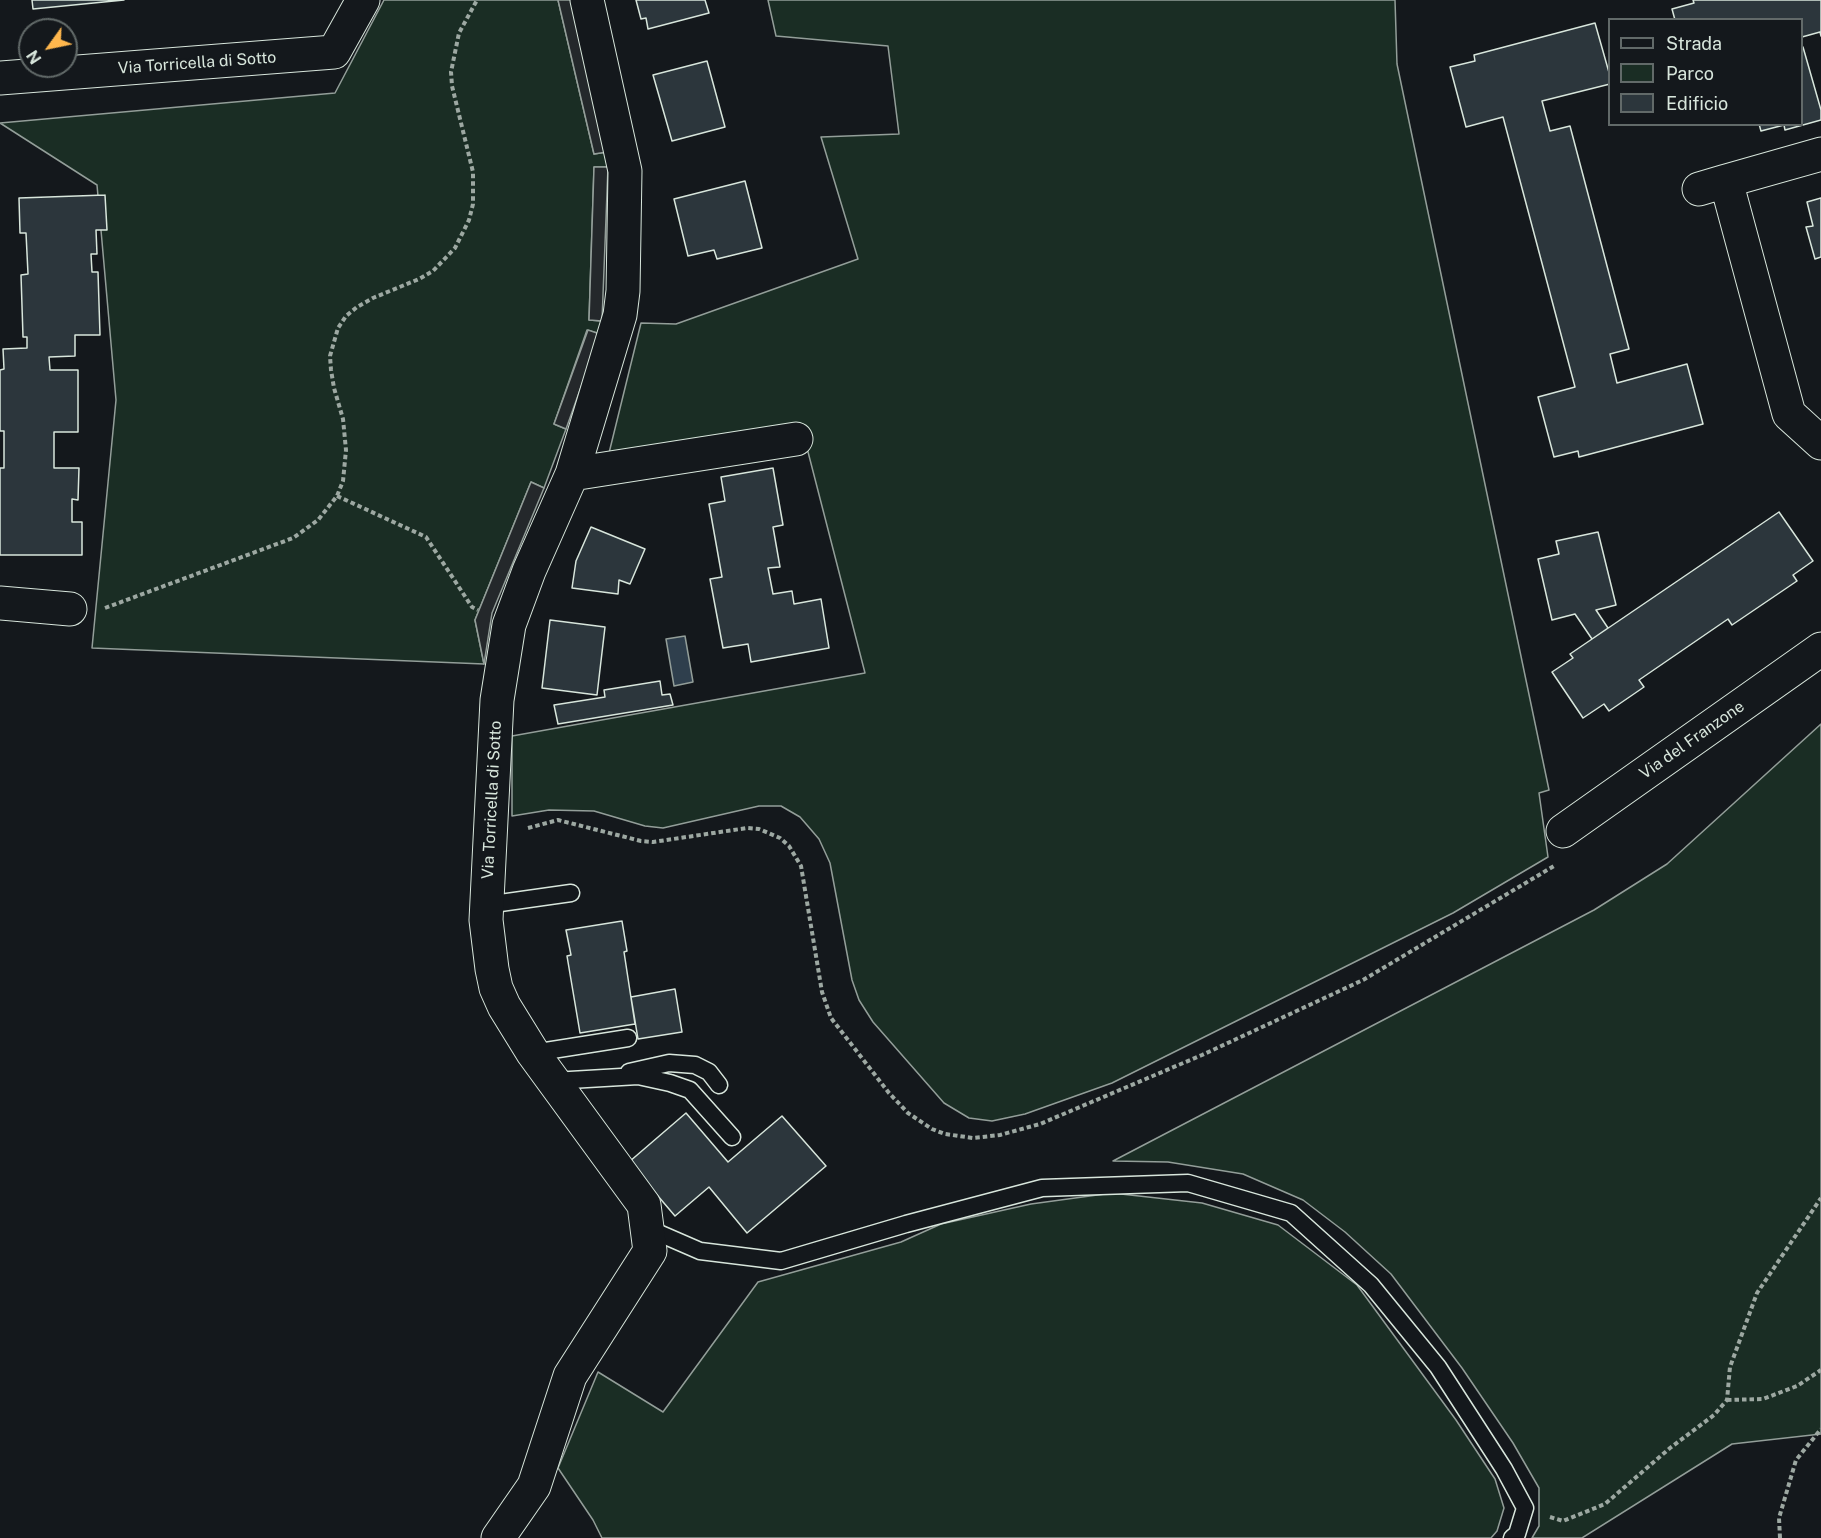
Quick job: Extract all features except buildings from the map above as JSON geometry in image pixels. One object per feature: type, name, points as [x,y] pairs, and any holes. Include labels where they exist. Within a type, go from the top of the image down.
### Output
[{"type":"street","name":"Via Torricella di Sotto","points":[[0,78],[334,52],[363,0]]},
{"type":"street","name":"Via Torricella di Sotto","points":[[498,1538],[534,1486],[570,1376],[650,1251],[644,1206],[533,1053],[514,1024],[496,988],[489,950],[486,905],[497,700],[509,625],[529,571],[572,474],[613,342],[623,291],[625,171],[587,0]]},
{"type":"street","points":[[1821,154],[1712,185],[1789,414],[1821,443]]},
{"type":"street","points":[[572,474],[796,439]]},
{"type":"street","points":[[0,603],[70,609]]},
{"type":"street","name":"Via del Franzone","points":[[1563,831],[1821,649]]},
{"type":"lane","points":[[486,905],[571,893]]},
{"type":"lane","points":[[533,1053],[628,1038]]},
{"type":"lane","points":[[599,1078],[669,1063],[695,1065],[709,1072],[719,1085]]},
{"type":"lane","points":[[553,1081],[638,1076],[670,1083],[690,1090],[732,1137]]},
{"type":"lane","points":[[647,1228],[700,1251],[781,1262],[906,1224],[1042,1188],[1188,1183],[1291,1213],[1371,1285],[1438,1367],[1504,1469],[1525,1508],[1517,1534],[1512,1538]]},
{"type":"path","points":[[70,609],[94,612],[286,541],[318,520],[337,496],[343,481],[346,450],[343,419],[338,405],[330,356],[338,328],[346,316],[357,307],[433,271],[455,248],[469,220],[473,204],[473,172],[452,86],[451,72],[459,33],[477,0]]},
{"type":"path","points":[[337,496],[426,537],[472,607],[509,625]]},
{"type":"path","points":[[537,825],[549,821],[568,821],[641,842],[747,828],[759,829],[780,838],[789,846],[801,866],[822,992],[825,1005],[835,1024],[889,1094],[908,1113],[932,1129],[945,1134],[973,1138],[1000,1135],[1040,1124],[1202,1055],[1363,980],[1559,864]]},
{"type":"path","points":[[1525,1508],[1563,1521],[1605,1503],[1670,1448],[1714,1415],[1727,1400],[1730,1367],[1757,1293],[1821,1198]]},
{"type":"path","points":[[1727,1400],[1763,1399],[1797,1386],[1821,1370]]},
{"type":"path","points":[[1780,1538],[1779,1518],[1796,1460],[1821,1429]]},
{"type":"green space","points":[[384,0],[558,0],[594,154],[607,152],[608,167],[594,167],[589,320],[602,321],[600,334],[587,330],[554,424],[566,429],[544,488],[531,482],[475,620],[484,664],[92,648],[116,400],[97,185],[0,123],[335,93]]},
{"type":"green space","points":[[768,0],[1395,0],[1397,64],[1549,790],[1539,793],[1548,857],[1453,913],[1112,1083],[1025,1114],[992,1121],[969,1118],[944,1103],[873,1022],[859,1000],[852,980],[830,863],[819,839],[800,817],[781,806],[759,806],[663,828],[645,826],[594,811],[549,810],[512,816],[512,736],[865,673],[807,448],[609,453],[641,323],[676,324],[858,259],[821,137],[899,134],[888,46],[776,36]]},
{"type":"green space","points":[[1821,724],[1821,1434],[1732,1444],[1582,1538],[1532,1538],[1539,1526],[1539,1488],[1513,1443],[1462,1368],[1391,1274],[1345,1232],[1303,1200],[1243,1174],[1168,1162],[1113,1161],[1594,910],[1667,864]]},
{"type":"green space","points":[[1112,1193],[1202,1203],[1278,1225],[1357,1285],[1456,1420],[1495,1479],[1504,1508],[1497,1531],[1491,1538],[602,1538],[593,1520],[558,1468],[598,1372],[663,1412],[758,1282],[901,1242],[941,1224],[1031,1204]]},
{"type":"shaded area","points":[[558,0],[572,0],[607,152],[594,154]]},
{"type":"shaded area","points":[[594,167],[608,167],[602,321],[589,320]]},
{"type":"shaded area","points":[[588,330],[600,334],[566,429],[554,424]]},
{"type":"shaded area","points":[[531,482],[544,488],[492,613],[484,664],[475,620]]},
{"type":"water","points":[[685,636],[693,682],[674,686],[666,639]]}]
